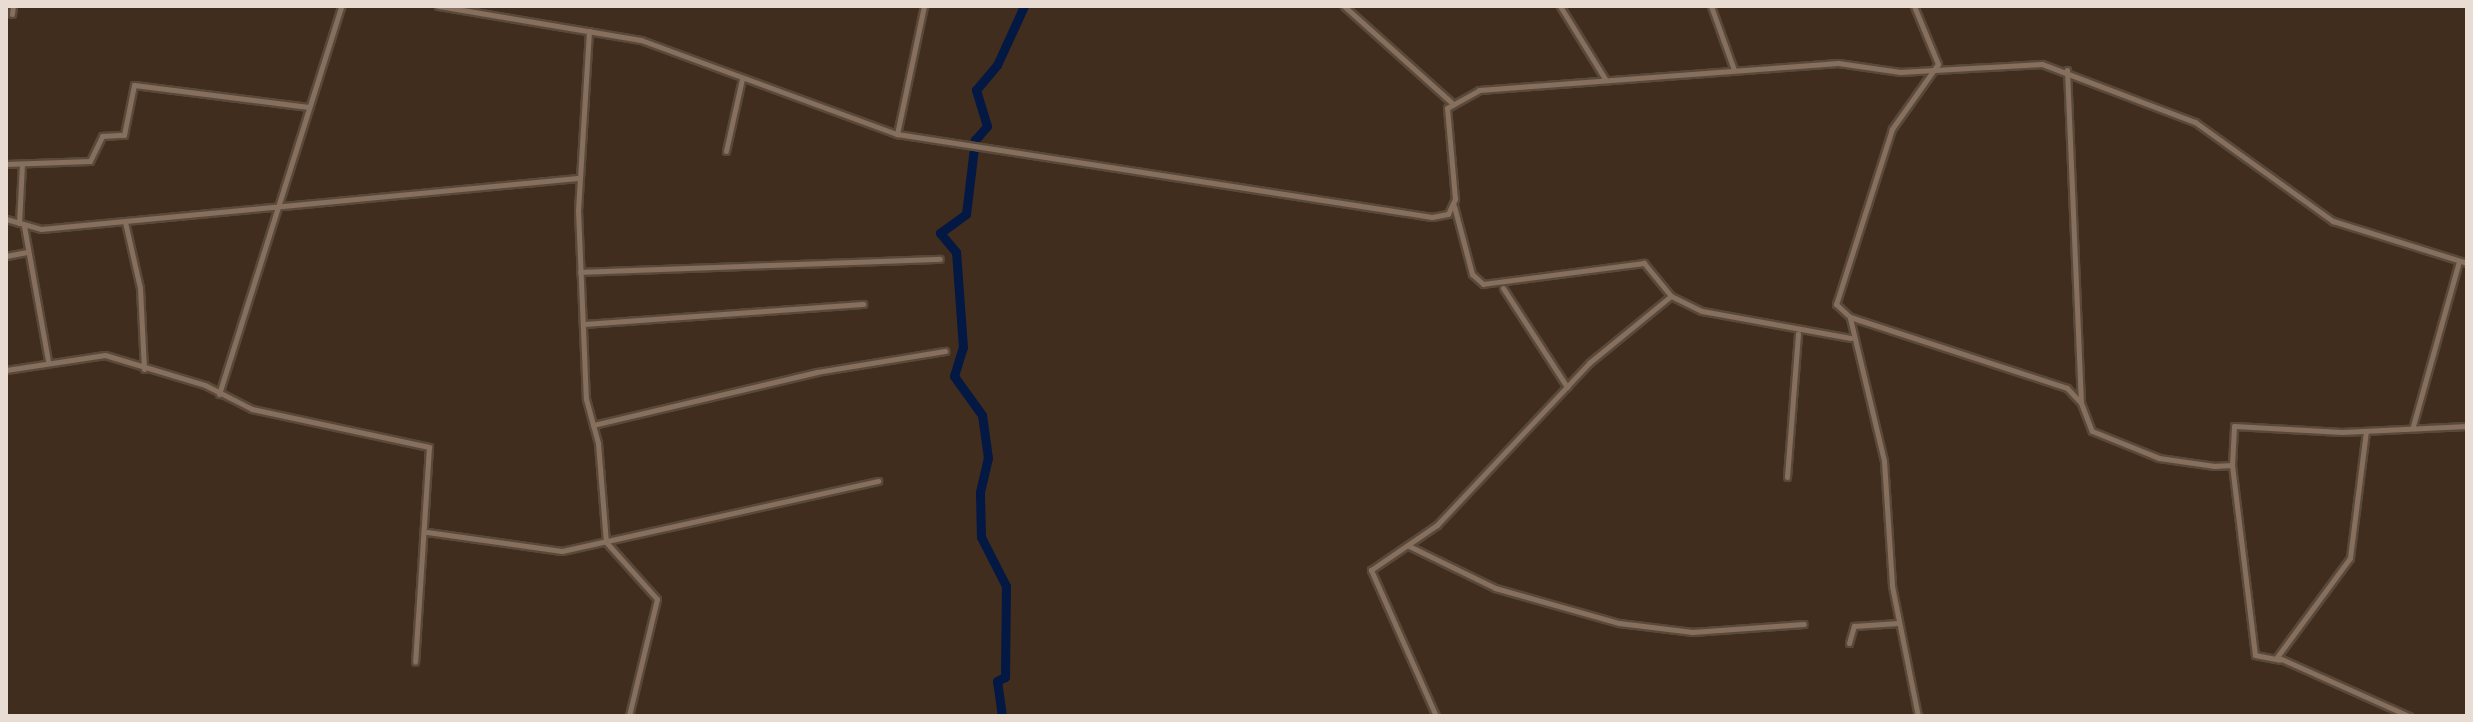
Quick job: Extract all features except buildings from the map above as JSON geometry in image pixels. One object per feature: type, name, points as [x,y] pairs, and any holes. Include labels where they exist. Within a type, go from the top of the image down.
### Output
[{"type":"street","points":[[12,14],[13,6]]},
{"type":"street","points":[[219,394],[341,6]]},
{"type":"street","points":[[438,6],[641,40],[897,134],[1420,216],[1441,217],[1454,206]]},
{"type":"street","points":[[897,134],[924,6]]},
{"type":"street","points":[[1344,6],[1451,102],[1454,206],[1474,276],[1502,287],[1518,301],[1567,387]]},
{"type":"street","points":[[1560,6],[1605,79]]},
{"type":"street","points":[[1711,6],[1734,70]]},
{"type":"street","points":[[1914,6],[1936,69]]},
{"type":"street","points":[[589,31],[578,178],[580,272],[606,542],[656,592],[629,716]]},
{"type":"street","points":[[1451,102],[1487,88],[1851,62],[1936,69],[2010,61],[2067,70],[2195,122],[2320,215],[2467,263]]},
{"type":"street","points":[[1918,716],[1898,623],[1884,461],[1851,338],[1850,317],[1835,293],[1897,120],[1936,69]]},
{"type":"street","points":[[2067,70],[2081,403],[2087,426],[2107,440],[2174,461],[2232,465]]},
{"type":"street","points":[[726,151],[742,79]]},
{"type":"street","points":[[6,164],[90,161],[102,136],[124,135],[134,85],[309,107]]},
{"type":"street","points":[[22,164],[22,224],[48,361]]},
{"type":"street","points":[[6,219],[22,224],[125,222],[276,211],[578,178]]},
{"type":"street","points":[[125,222],[140,288],[144,369]]},
{"type":"street","points":[[6,256],[26,252]]},
{"type":"street","points":[[580,272],[940,259]]},
{"type":"street","points":[[2413,426],[2459,261]]},
{"type":"street","points":[[1502,287],[1645,263],[1671,296],[1702,311],[1798,333],[1851,338]]},
{"type":"street","points":[[1436,716],[1370,579],[1373,568],[1408,546],[1454,509],[1567,387],[1671,296]]},
{"type":"street","points":[[583,324],[863,304]]},
{"type":"street","points":[[1850,317],[2067,388],[2081,403]]},
{"type":"street","points":[[1787,477],[1798,333]]},
{"type":"street","points":[[593,425],[817,372],[945,351]]},
{"type":"street","points":[[6,370],[48,361],[105,355],[219,394],[252,409],[429,447],[427,532],[415,662]]},
{"type":"street","points":[[2409,716],[2280,660],[2255,655],[2232,465],[2234,426],[2366,431],[2413,426],[2467,426]]},
{"type":"street","points":[[2280,660],[2350,558],[2366,431]]},
{"type":"street","points":[[427,532],[541,550],[606,542],[878,481]]},
{"type":"street","points":[[1408,546],[1495,588],[1619,623],[1692,632],[1804,624]]},
{"type":"street","points":[[1849,643],[1854,626],[1898,623]]},
{"type":"waterway","points":[[1002,716],[997,681],[1005,677],[1006,586],[981,537],[980,492],[988,458],[982,415],[954,376],[963,347],[956,252],[940,233],[966,214],[975,140],[987,126],[976,90],[997,65],[1024,6]]}]
